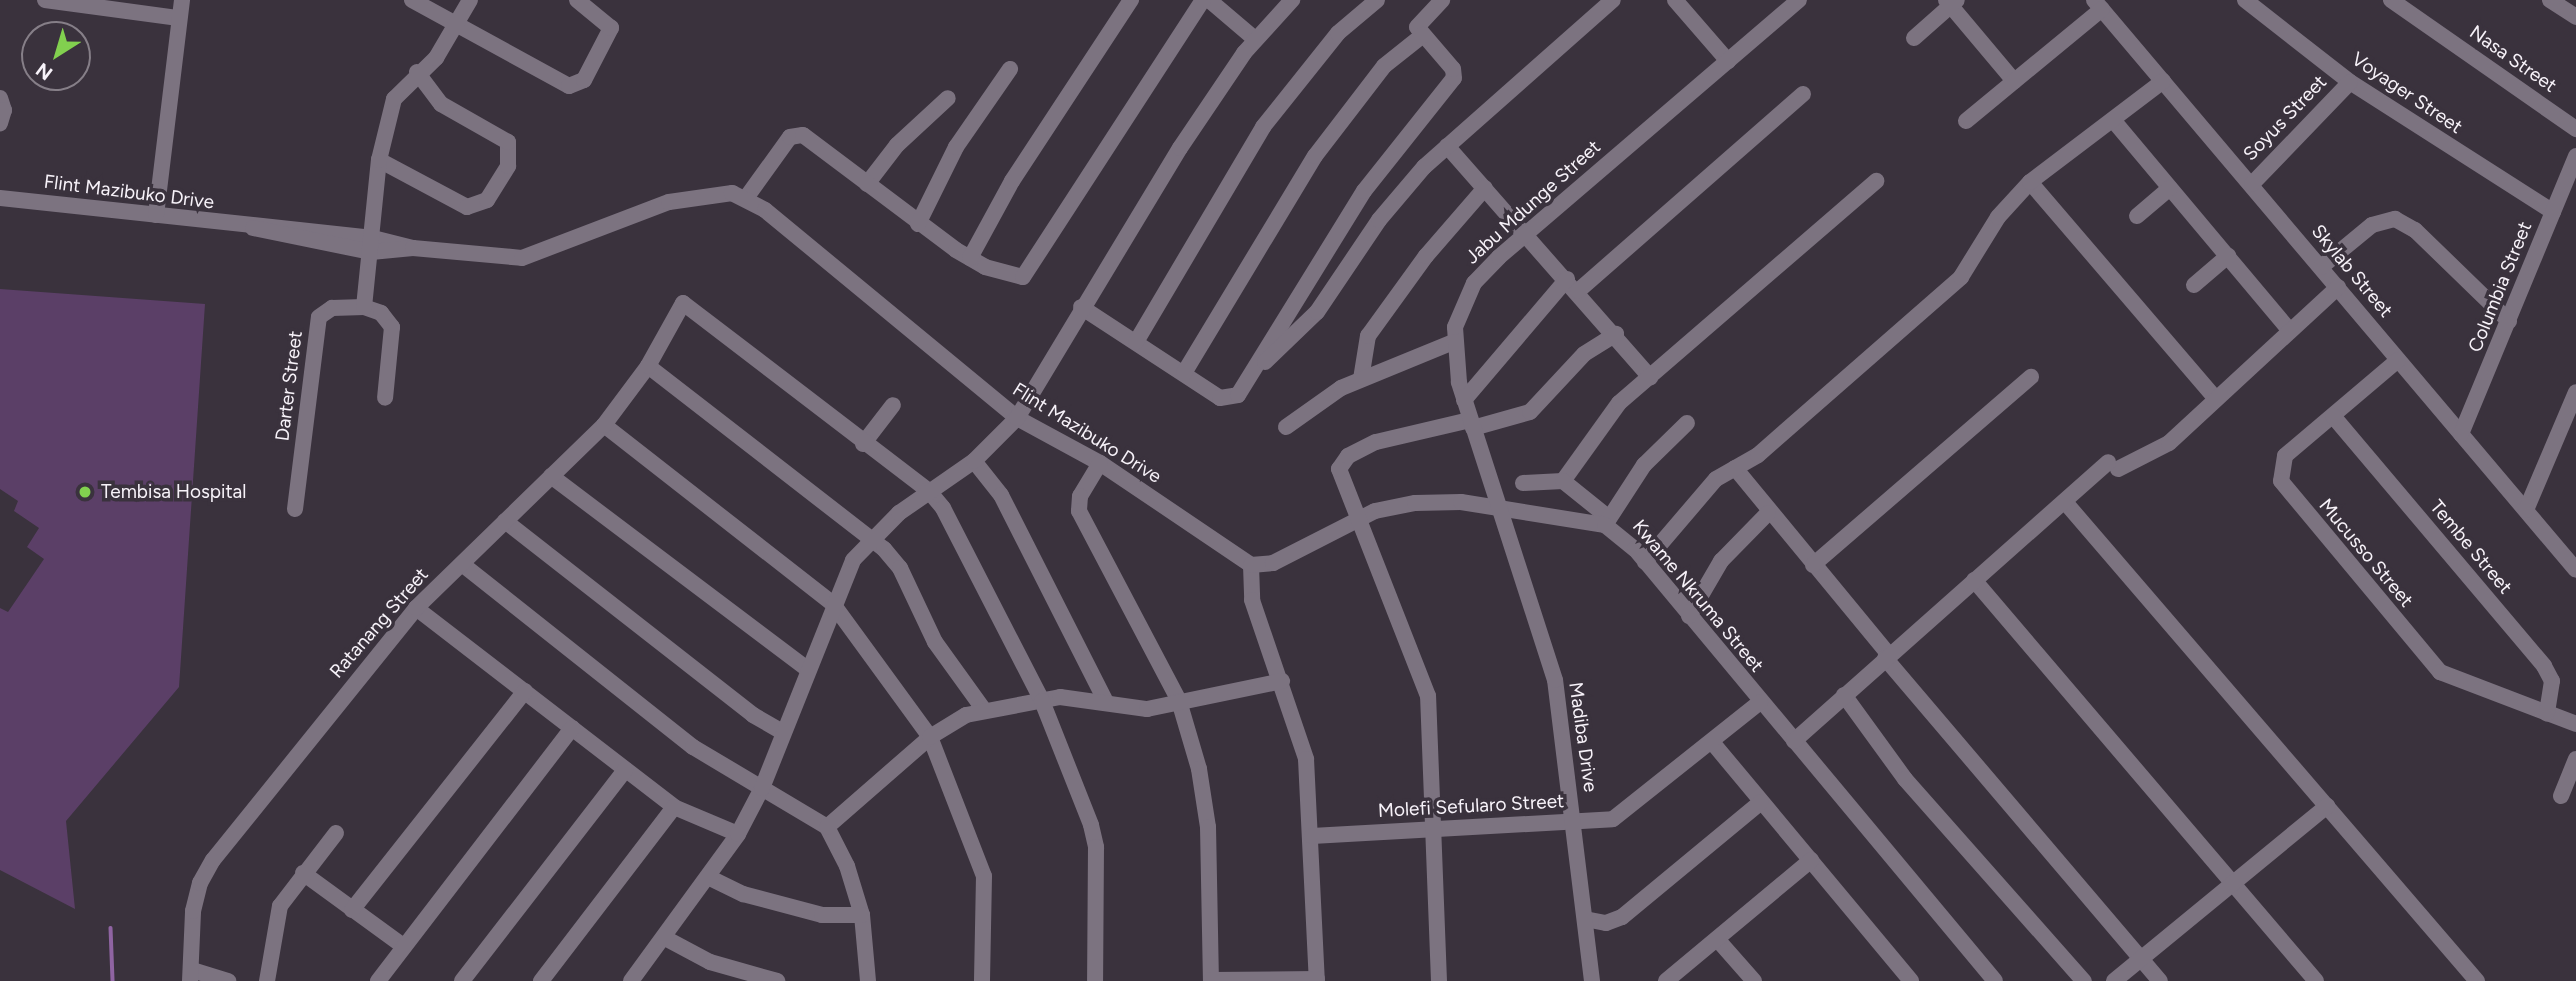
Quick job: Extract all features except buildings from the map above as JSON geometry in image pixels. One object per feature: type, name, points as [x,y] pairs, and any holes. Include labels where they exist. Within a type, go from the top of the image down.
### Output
[{"type":"street","points":[[45,0],[82,2],[180,18]]},
{"type":"street","points":[[156,215],[182,0]]},
{"type":"street","points":[[412,0],[569,86],[578,85],[611,28],[576,0]]},
{"type":"street","points":[[385,398],[392,327],[381,313],[364,307],[379,160],[394,99],[417,72],[432,62],[458,24],[470,0]]},
{"type":"street","points":[[970,258],[1012,181],[1131,0]]},
{"type":"street","points":[[746,198],[796,134],[970,258],[1013,278],[1028,273],[1203,0]]},
{"type":"street","points":[[1209,0],[1255,39]]},
{"type":"street","points":[[631,981],[709,877],[738,834],[762,789],[845,573],[872,538],[928,490],[974,461],[1017,418],[1081,307],[1255,39],[1292,0]]},
{"type":"street","points":[[1136,342],[1263,127],[1333,39],[1377,0]]},
{"type":"street","points":[[1081,307],[1227,399],[1238,395],[1260,366],[1317,312],[1388,208],[1447,146],[1613,0]]},
{"type":"street","points":[[1675,0],[1728,61]]},
{"type":"street","name":"Jabu Mdunge Street","points":[[1497,507],[1464,400],[1453,342],[1461,307],[1474,283],[1525,234],[1800,0]]},
{"type":"street","name":"Voyager Street","points":[[2245,0],[2350,82],[2553,212]]},
{"type":"street","name":"Nasa Street","points":[[2391,0],[2576,128]]},
{"type":"street","points":[[2550,0],[2576,17]]},
{"type":"street","points":[[1914,38],[1951,2],[2014,81]]},
{"type":"street","points":[[1260,366],[1285,314],[1347,217],[1454,78],[1453,69],[1423,35],[1417,24],[1433,3]]},
{"type":"street","points":[[1966,121],[2098,5]]},
{"type":"street","name":"Skylab Street","points":[[2098,5],[2576,570]]},
{"type":"street","points":[[1184,373],[1308,166],[1384,66],[1423,35]]},
{"type":"street","points":[[918,223],[956,147],[1010,69]]},
{"type":"street","points":[[379,160],[467,207],[487,200],[508,166],[508,142],[441,104],[417,72]]},
{"type":"street","points":[[1645,562],[1689,506],[1735,468],[1758,455],[1961,277],[1992,225],[2029,183],[2163,80]]},
{"type":"street","name":"Soyus Street","points":[[2252,184],[2350,82]]},
{"type":"street","points":[[1464,400],[1573,285],[1803,94]]},
{"type":"street","points":[[0,98],[4,110],[0,123]]},
{"type":"street","points":[[867,184],[897,145],[948,98]]},
{"type":"street","points":[[2113,120],[2290,331]]},
{"type":"street","points":[[1447,146],[1573,285],[1650,377]]},
{"type":"street","name":"Columbia Street","points":[[2461,434],[2576,156]]},
{"type":"street","points":[[1563,481],[1614,409],[1877,181]]},
{"type":"street","points":[[2029,183],[2215,398]]},
{"type":"street","points":[[1361,379],[1360,356],[1368,336],[1426,256],[1485,188]]},
{"type":"street","points":[[2137,216],[2171,188]]},
{"type":"street","name":"Flint Mazibuko Drive","points":[[0,198],[156,215],[372,245],[522,258],[603,229],[658,205],[718,193],[746,198],[1017,418],[1101,463],[1251,565]]},
{"type":"street","points":[[2322,267],[2372,225],[2395,219],[2414,230],[2509,321]]},
{"type":"street","points":[[2194,285],[2228,256]]},
{"type":"street","points":[[1794,741],[1887,656],[2065,502],[2113,466],[2169,443],[2338,287]]},
{"type":"street","name":"Ratanang Street","points":[[191,975],[193,911],[206,871],[416,608],[604,425],[648,366],[683,303],[863,444]]},
{"type":"street","name":"Darter Street","points":[[295,509],[319,317],[332,308],[364,307]]},
{"type":"street","points":[[1439,981],[1428,696],[1359,517],[1340,475],[1348,456],[1402,434],[1530,412],[1584,354],[1616,334]]},
{"type":"street","points":[[1286,427],[1323,397],[1453,342]]},
{"type":"street","name":"Mucusso Street","points":[[2398,360],[2281,462],[2285,489],[2440,672],[2576,724]]},
{"type":"street","points":[[648,366],[872,538],[900,568],[935,642],[984,710]]},
{"type":"street","points":[[1813,565],[2031,377]]},
{"type":"street","points":[[2526,510],[2576,393]]},
{"type":"street","points":[[893,405],[863,444],[928,490],[943,508],[1042,701],[1096,847],[1095,981]]},
{"type":"street","name":"Tembe Street","points":[[2333,416],[2544,666],[2552,681],[2547,714]]},
{"type":"street","points":[[1523,483],[1563,481],[1607,521],[1644,465],[1687,423]]},
{"type":"street","points":[[604,425],[833,604],[930,737],[984,876],[982,981]]},
{"type":"street","points":[[974,461],[1001,495],[1106,702]]},
{"type":"street","points":[[1101,463],[1080,496],[1079,511],[1179,701],[1205,799],[1211,981],[1317,980],[1312,836],[1306,759],[1282,681],[1249,590],[1251,565]]},
{"type":"street","points":[[1735,468],[1768,513],[2160,981]]},
{"type":"street","points":[[551,476],[807,669]]},
{"type":"street","points":[[2065,502],[2477,981]]},
{"type":"street","name":"Kwame Nkruma Street","points":[[1251,565],[1273,563],[1359,517],[1415,503],[1497,507],[1607,521],[1645,562],[1995,981]]},
{"type":"street","name":"Madiba Drive","points":[[1497,507],[1555,680],[1592,981]]},
{"type":"street","points":[[1689,616],[1721,561],[1768,513]]},
{"type":"street","points":[[505,521],[782,732]]},
{"type":"street","points":[[462,564],[693,747],[827,827],[847,866],[862,915],[868,981]]},
{"type":"street","points":[[1974,580],[2316,981]]},
{"type":"street","points":[[416,608],[674,807],[738,834]]},
{"type":"street","points":[[827,827],[930,737],[949,723],[984,710],[1042,701],[1106,702],[1147,709],[1282,681]]},
{"type":"street","points":[[352,910],[525,691]]},
{"type":"street","points":[[1844,695],[1905,779],[2084,981]]},
{"type":"street","name":"Molefi Sefularo Street","points":[[1312,836],[1574,822],[1625,813],[1760,702]]},
{"type":"street","points":[[378,981],[572,728]]},
{"type":"street","points":[[1712,742],[1911,981]]},
{"type":"street","points":[[2561,796],[2576,759]]},
{"type":"street","points":[[462,981],[625,769]]},
{"type":"street","points":[[1585,919],[1606,923],[1622,917],[1760,802]]},
{"type":"street","points":[[2114,981],[2235,886],[2327,806]]},
{"type":"street","points":[[541,981],[674,807]]},
{"type":"street","points":[[267,981],[280,906],[336,833]]},
{"type":"street","points":[[1666,981],[1811,860]]},
{"type":"street","points":[[303,873],[403,946]]},
{"type":"street","points":[[709,877],[743,894],[822,915],[862,915]]},
{"type":"street","points":[[665,938],[710,962],[777,981]]},
{"type":"street","points":[[1717,939],[1754,981]]},
{"type":"street","points":[[191,975],[228,981]]},
{"type":"shaded area","name":"Tembisa Hospital","points":[[0,289],[205,304],[179,687],[66,821],[75,909],[0,870],[0,608],[8,612],[44,559],[27,547],[39,528],[14,511],[18,501],[0,489]]},
{"type":"waterway","points":[[111,928],[113,981]]},
{"type":"place","name":"Tembisa Hospital","points":[[85,492]]}]
